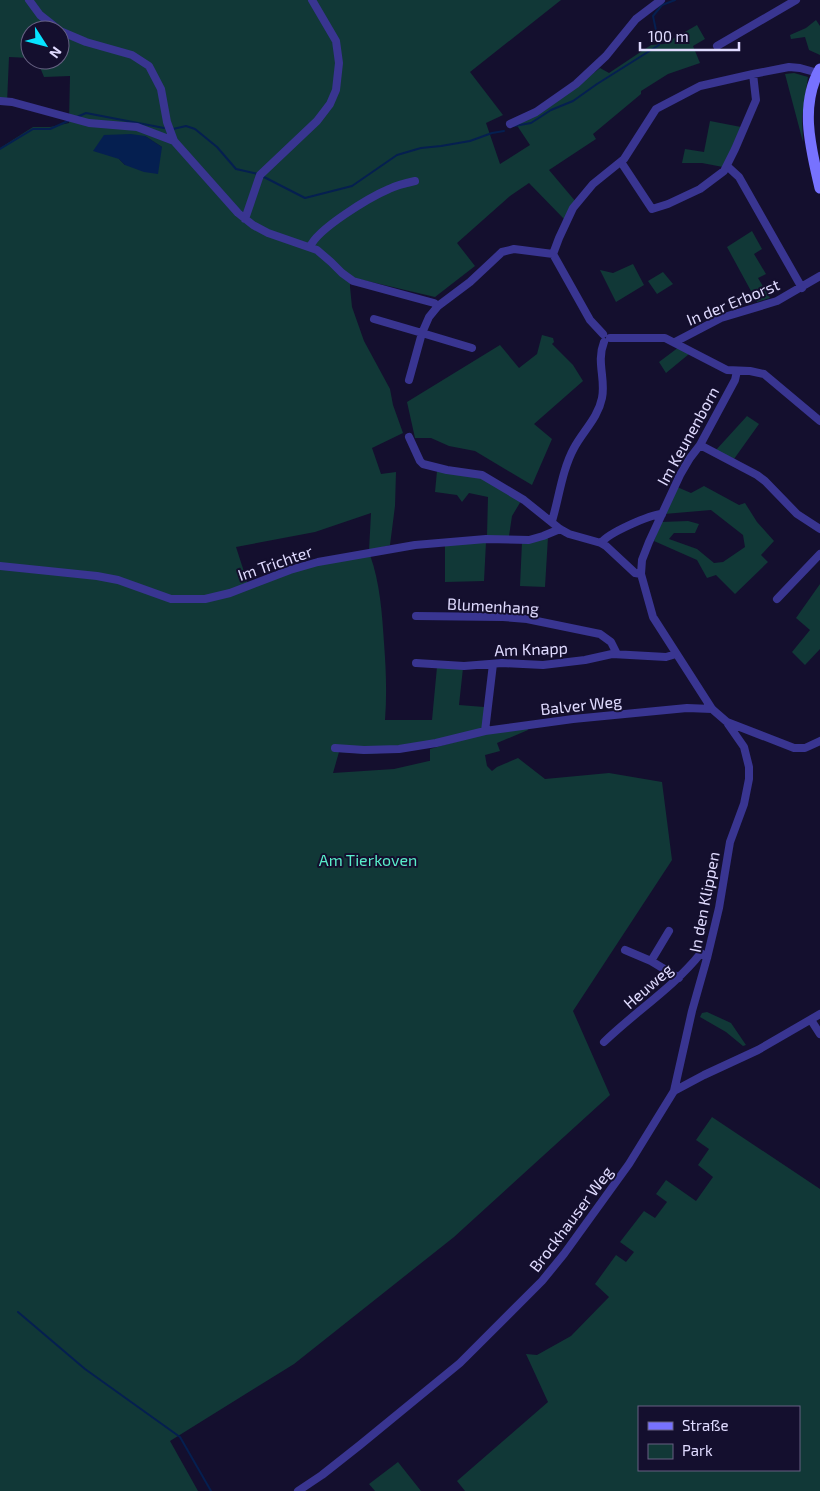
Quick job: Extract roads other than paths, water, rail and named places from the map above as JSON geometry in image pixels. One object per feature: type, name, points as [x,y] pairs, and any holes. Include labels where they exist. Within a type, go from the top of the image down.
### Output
[{"type":"main road","points":[[819,71],[812,90],[808,118],[810,145],[820,188]]},
{"type":"street","points":[[29,0],[40,15],[46,20]]},
{"type":"street","points":[[245,220],[260,175],[317,121],[330,104],[336,90],[339,63],[336,41],[312,0]]},
{"type":"street","points":[[510,124],[536,112],[576,84],[606,56],[636,19],[661,0]]},
{"type":"street","points":[[717,46],[796,0]]},
{"type":"street","points":[[70,35],[86,42],[132,55],[150,66],[161,89],[167,122],[174,141],[245,220],[268,233],[310,247],[325,256],[353,281],[434,303],[438,306]]},
{"type":"street","points":[[553,254],[573,208],[593,184],[621,162],[656,110],[700,86],[794,67],[819,71]]},
{"type":"street","points":[[621,162],[652,209],[668,204],[700,189],[714,180],[727,166],[756,100],[753,74]]},
{"type":"street","points":[[0,101],[12,102],[89,123],[136,127],[174,141]]},
{"type":"street","name":"In der Erborst","points":[[727,166],[740,177],[802,288]]},
{"type":"street","points":[[310,247],[319,234],[368,200],[389,189],[415,180]]},
{"type":"street","points":[[408,380],[422,333],[429,317],[438,306],[470,282],[502,252],[514,249],[553,254]]},
{"type":"street","points":[[553,254],[590,320],[606,338],[665,338],[727,370],[764,374],[820,421]]},
{"type":"street","name":"In der Erborst","points":[[675,342],[720,318],[777,302],[820,276]]},
{"type":"street","points":[[374,320],[472,348]]},
{"type":"street","points":[[552,522],[574,448],[590,426],[601,401],[600,358],[606,338]]},
{"type":"street","name":"Im Keunenborn","points":[[641,574],[642,560],[662,514],[690,458],[700,445],[735,380],[737,371]]},
{"type":"street","points":[[409,437],[423,464],[440,469],[482,475],[524,500],[560,529],[570,534],[601,543],[635,573],[641,574],[653,617],[712,709],[727,722],[794,748],[805,748],[820,741]]},
{"type":"street","points":[[700,445],[757,475],[797,514],[820,529]]},
{"type":"street","points":[[601,543],[606,537],[655,515],[662,514]]},
{"type":"street","name":"Im Trichter","points":[[0,566],[111,579],[171,600],[205,599],[230,593],[290,570],[318,562],[415,545],[478,539],[529,540],[560,529]]},
{"type":"street","points":[[776,599],[820,554]]},
{"type":"street","name":"Blumenhang","points":[[416,616],[527,619],[600,634],[611,642],[617,654]]},
{"type":"street","name":"Am Knapp","points":[[416,663],[464,666],[502,663],[546,665],[617,654],[666,658],[676,654]]},
{"type":"street","points":[[485,731],[493,664]]},
{"type":"street","name":"Balver Weg","points":[[336,748],[364,750],[399,749],[436,743],[485,731],[573,719],[677,708],[712,709]]},
{"type":"street","name":"In den Klippen","points":[[674,1092],[692,1011],[708,958],[730,842],[744,804],[749,779],[749,768],[744,747],[727,722]]},
{"type":"street","points":[[651,961],[669,931]]},
{"type":"street","points":[[626,950],[651,961],[679,978]]},
{"type":"street","name":"Heuweg","points":[[604,1042],[679,978],[701,954],[708,958]]},
{"type":"street","name":"Brockhauser Weg","points":[[298,1491],[360,1445],[460,1363],[542,1281],[564,1254],[629,1164],[674,1092],[704,1075],[758,1050],[820,1014]]},
{"type":"street","points":[[811,1020],[820,1034]]},
{"type":"water","points":[[131,134],[145,136],[162,147],[158,174],[144,172],[125,165],[119,159],[93,151],[104,135]]},
{"type":"waterway","points":[[514,126],[531,123],[551,110],[573,101],[659,45],[653,16],[662,5],[675,0]]},
{"type":"waterway","points":[[77,117],[86,113],[164,128]]},
{"type":"waterway","points":[[0,149],[33,129],[50,129],[68,121]]},
{"type":"waterway","points":[[173,129],[186,126],[195,129],[217,147],[236,169],[258,174]]},
{"type":"waterway","points":[[262,176],[305,198],[352,186],[397,155],[421,148],[470,141],[504,131]]},
{"type":"waterway","points":[[18,1312],[85,1369],[180,1437],[211,1491]]},
{"type":"park label","name":"Am Tierkoven","points":[[368,860]]}]
